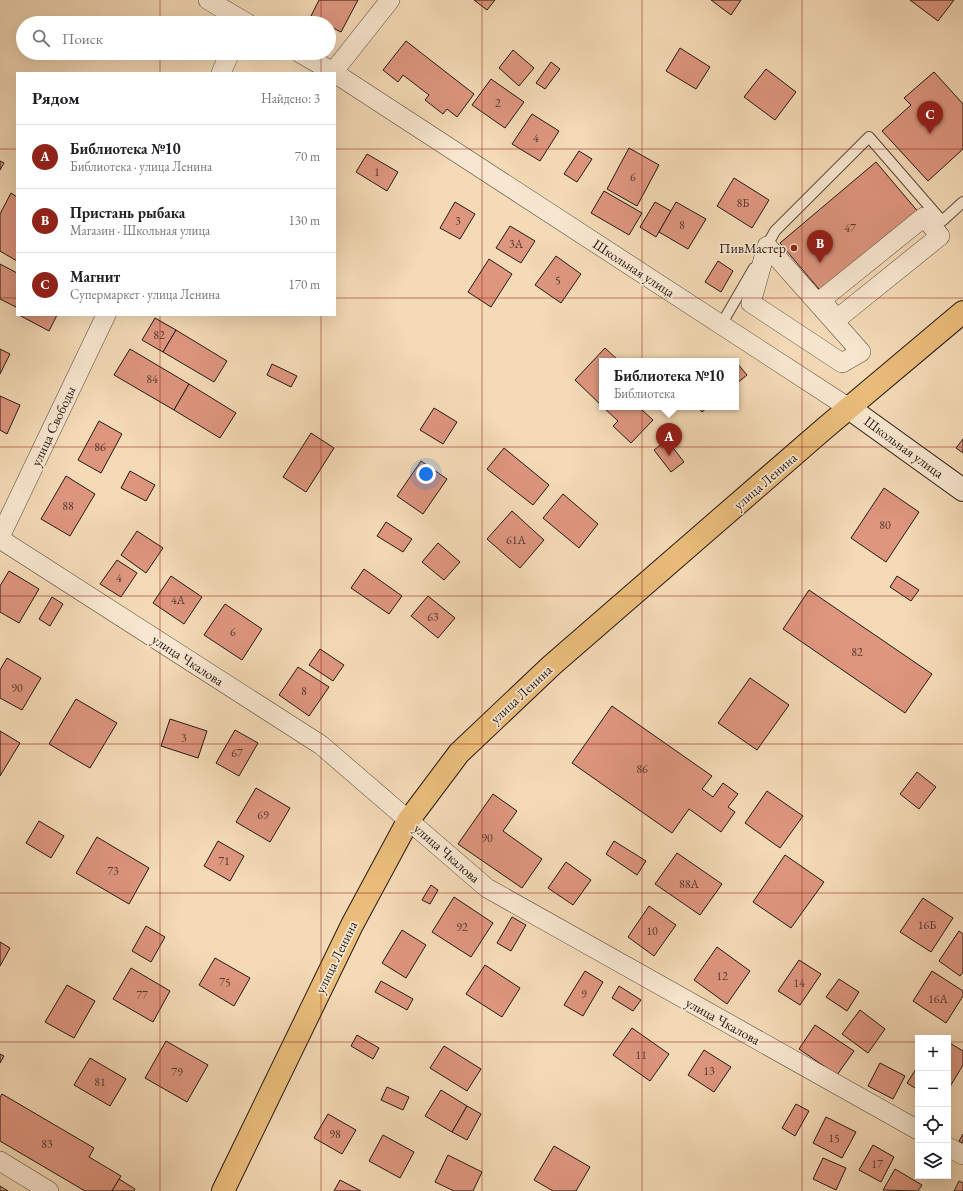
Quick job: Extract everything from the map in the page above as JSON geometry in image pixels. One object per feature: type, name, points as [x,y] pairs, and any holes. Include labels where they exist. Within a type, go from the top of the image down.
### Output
[{"type":"highway","name":"улица Ленина","points":[[222,1191],[352,925],[408,821],[459,753],[552,665],[849,408],[963,312]]},
{"type":"street","points":[[208,0],[234,16]]},
{"type":"street","points":[[333,72],[390,0]]},
{"type":"street","points":[[221,72],[227,60]]},
{"type":"street","name":"Школьная улица","points":[[312,60],[333,72]]},
{"type":"street","name":"Школьная улица","points":[[336,74],[849,408],[963,490]]},
{"type":"street","points":[[924,217],[940,236],[837,319],[821,300],[924,217]]},
{"type":"street","points":[[767,246],[772,252],[861,352],[842,364],[751,303],[767,246]]},
{"type":"street","name":"улица Свободы","points":[[0,538],[106,316]]},
{"type":"street","name":"улица Чкалова","points":[[0,538],[321,745],[487,888],[915,1128]]},
{"type":"street","points":[[951,1149],[963,1155]]},
{"type":"street","points":[[0,1161],[49,1191]]},
{"type":"lane","points":[[721,325],[775,232],[869,137],[942,221],[963,202]]},
{"type":"building","points":[[319,0],[358,0],[341,32],[336,30],[336,16],[311,16]]},
{"type":"building","points":[[474,0],[495,0],[487,10]]},
{"type":"building","points":[[711,0],[741,0],[731,15]]},
{"type":"building","points":[[910,0],[954,0],[938,21]]},
{"type":"building","points":[[406,41],[474,94],[457,117],[447,109],[443,114],[425,100],[429,95],[403,75],[398,82],[383,70]]},
{"type":"building","points":[[680,48],[710,67],[696,89],[666,71]]},
{"type":"building","points":[[513,50],[534,68],[519,86],[499,68]]},
{"type":"building","points":[[551,62],[560,69],[545,89],[536,83]]},
{"type":"building","points":[[766,69],[796,92],[775,120],[744,97]]},
{"type":"building","points":[[934,72],[963,104],[963,149],[928,181],[882,131],[911,105],[904,98]]},
{"type":"building","points":[[491,79],[524,102],[505,128],[472,105]]},
{"type":"building","points":[[532,114],[559,131],[540,161],[512,144]]},
{"type":"building","points":[[629,148],[659,165],[637,206],[607,189]]},
{"type":"building","points":[[579,151],[592,159],[577,182],[564,174]]},
{"type":"building","points":[[367,154],[398,172],[387,191],[356,172]]},
{"type":"building","points":[[0,161],[4,163],[0,170]]},
{"type":"building","points":[[876,162],[920,214],[824,295],[780,243]]},
{"type":"building","points":[[734,178],[769,200],[752,228],[717,206]]},
{"type":"building","points":[[604,191],[642,213],[629,235],[591,213]]},
{"type":"building","points":[[11,193],[16,196],[16,260],[0,251],[0,214]]},
{"type":"building","points":[[455,202],[475,214],[460,239],[440,228]]},
{"type":"building","points":[[655,202],[671,211],[656,237],[640,227]]},
{"type":"building","points":[[676,202],[706,219],[688,249],[659,232]]},
{"type":"building","points":[[510,226],[535,241],[521,263],[496,248]]},
{"type":"building","points":[[556,256],[581,274],[561,303],[535,285]]},
{"type":"building","points":[[489,259],[512,274],[491,307],[468,292]]},
{"type":"building","points":[[718,261],[733,271],[721,292],[705,282]]},
{"type":"building","points":[[0,264],[16,272],[16,307],[0,299]]},
{"type":"building","points":[[21,316],[56,316],[49,331]]},
{"type":"building","points":[[155,318],[176,330],[163,352],[142,340]]},
{"type":"building","points":[[176,330],[227,361],[214,382],[163,352]]},
{"type":"building","points":[[605,348],[616,358],[599,358],[599,403],[575,380]]},
{"type":"building","points":[[0,349],[10,354],[0,374]]},
{"type":"building","points":[[130,349],[189,384],[174,410],[114,375]]},
{"type":"building","points":[[272,364],[297,376],[291,387],[267,375]]},
{"type":"building","points":[[739,366],[747,375],[739,382]]},
{"type":"building","points":[[189,384],[236,413],[220,438],[174,410]]},
{"type":"building","points":[[0,396],[20,405],[7,434],[0,430]]},
{"type":"building","points":[[434,408],[457,422],[443,444],[420,430]]},
{"type":"building","points":[[606,410],[642,410],[653,420],[631,443],[613,426],[618,421]]},
{"type":"building","points":[[99,421],[122,434],[101,473],[78,460]]},
{"type":"building","points":[[311,433],[334,448],[306,492],[283,477]]},
{"type":"building","points":[[963,439],[963,453],[956,448]]},
{"type":"building","points":[[667,440],[684,462],[671,472],[654,450]]},
{"type":"building","points":[[504,448],[549,485],[533,505],[487,469]]},
{"type":"building","points":[[421,461],[447,479],[423,514],[397,496]]},
{"type":"building","points":[[130,471],[155,485],[146,501],[121,488]]},
{"type":"building","points":[[66,476],[95,494],[70,536],[41,519]]},
{"type":"building","points":[[884,488],[919,512],[886,562],[851,538]]},
{"type":"building","points":[[563,494],[598,524],[579,548],[543,518]]},
{"type":"building","points":[[512,511],[544,540],[520,568],[487,539]]},
{"type":"building","points":[[386,522],[412,539],[403,552],[377,536]]},
{"type":"building","points":[[137,531],[163,548],[146,573],[121,555]]},
{"type":"building","points":[[438,543],[460,562],[444,580],[422,562]]},
{"type":"building","points":[[117,560],[137,573],[121,597],[100,584]]},
{"type":"building","points":[[364,569],[402,596],[389,614],[351,588]]},
{"type":"building","points":[[9,571],[39,589],[19,623],[0,612],[0,586]]},
{"type":"building","points":[[171,576],[202,597],[184,624],[153,603]]},
{"type":"building","points":[[897,576],[919,590],[911,601],[890,587]]},
{"type":"building","points":[[809,590],[932,674],[905,713],[783,629]]},
{"type":"building","points":[[428,596],[455,618],[438,638],[411,616]]},
{"type":"building","points":[[52,597],[63,604],[50,626],[39,619]]},
{"type":"building","points":[[225,604],[262,629],[242,660],[204,635]]},
{"type":"building","points":[[320,649],[344,665],[333,681],[309,665]]},
{"type":"building","points":[[7,658],[41,678],[22,710],[0,698],[0,670]]},
{"type":"building","points":[[298,667],[329,687],[309,716],[279,695]]},
{"type":"building","points":[[750,678],[789,705],[757,750],[718,723]]},
{"type":"building","points":[[76,699],[117,723],[90,768],[49,744]]},
{"type":"building","points":[[612,706],[712,776],[702,789],[713,797],[723,783],[738,794],[728,807],[735,812],[721,832],[689,809],[672,833],[572,763]]},
{"type":"building","points":[[170,719],[207,731],[198,758],[161,746]]},
{"type":"building","points":[[235,730],[258,743],[239,776],[216,763]]},
{"type":"building","points":[[0,731],[20,743],[0,776]]},
{"type":"building","points":[[917,772],[936,787],[919,809],[900,794]]},
{"type":"building","points":[[256,788],[290,808],[270,842],[236,822]]},
{"type":"building","points":[[767,791],[803,816],[780,848],[745,823]]},
{"type":"building","points":[[493,794],[517,811],[503,831],[542,859],[522,888],[458,844]]},
{"type":"building","points":[[39,821],[64,836],[51,858],[26,843]]},
{"type":"building","points":[[97,837],[149,868],[129,904],[76,873]]},
{"type":"building","points":[[218,841],[244,856],[230,881],[204,866]]},
{"type":"building","points":[[614,841],[646,861],[637,875],[606,854]]},
{"type":"building","points":[[677,853],[722,884],[700,915],[655,884]]},
{"type":"building","points":[[785,855],[824,882],[791,928],[753,902]]},
{"type":"building","points":[[566,862],[591,880],[573,905],[548,888]]},
{"type":"building","points":[[431,885],[438,890],[430,904],[422,900]]},
{"type":"building","points":[[454,897],[493,923],[471,957],[432,932]]},
{"type":"building","points":[[923,898],[953,918],[931,952],[900,932]]},
{"type":"building","points":[[649,906],[676,925],[654,956],[628,937]]},
{"type":"building","points":[[512,917],[526,925],[511,951],[497,943]]},
{"type":"building","points":[[146,926],[165,937],[151,962],[132,951]]},
{"type":"building","points":[[402,930],[426,945],[406,978],[382,963]]},
{"type":"building","points":[[959,931],[963,934],[963,972],[960,976],[939,961]]},
{"type":"building","points":[[0,942],[10,948],[0,966]]},
{"type":"building","points":[[717,947],[750,971],[727,1004],[694,980]]},
{"type":"building","points":[[215,958],[250,978],[234,1006],[199,985]]},
{"type":"building","points":[[799,960],[821,974],[800,1005],[778,991]]},
{"type":"building","points":[[485,965],[520,988],[502,1017],[466,994]]},
{"type":"building","points":[[131,968],[170,991],[153,1022],[113,999]]},
{"type":"building","points":[[585,971],[603,982],[583,1016],[564,1005]]},
{"type":"building","points":[[932,971],[963,991],[963,996],[946,1023],[913,1001]]},
{"type":"building","points":[[839,979],[859,992],[847,1011],[826,997]]},
{"type":"building","points":[[381,981],[413,999],[407,1010],[375,992]]},
{"type":"building","points":[[67,985],[95,1001],[74,1038],[45,1022]]},
{"type":"building","points":[[619,986],[641,1000],[633,1011],[612,998]]},
{"type":"building","points":[[860,1010],[885,1029],[868,1053],[842,1034]]},
{"type":"building","points":[[815,1025],[854,1051],[837,1075],[799,1049]]},
{"type":"building","points":[[632,1028],[669,1054],[650,1081],[613,1055]]},
{"type":"building","points":[[357,1035],[379,1048],[373,1059],[351,1046]]},
{"type":"building","points":[[166,1041],[208,1065],[187,1102],[145,1078]]},
{"type":"building","points":[[951,1044],[963,1051],[963,1065],[951,1085]]},
{"type":"building","points":[[444,1046],[481,1069],[467,1091],[430,1068]]},
{"type":"building","points":[[704,1050],[731,1067],[714,1092],[688,1075]]},
{"type":"building","points":[[0,1054],[4,1056],[0,1063]]},
{"type":"building","points":[[90,1058],[126,1079],[110,1106],[74,1085]]},
{"type":"building","points":[[880,1063],[905,1076],[893,1099],[868,1086]]},
{"type":"building","points":[[915,1071],[915,1088],[907,1083]]},
{"type":"building","points":[[387,1087],[409,1097],[403,1110],[381,1100]]},
{"type":"building","points":[[441,1090],[467,1106],[452,1132],[425,1116]]},
{"type":"building","points":[[2,1094],[94,1148],[89,1157],[121,1176],[112,1191],[85,1191],[0,1141],[0,1097]]},
{"type":"building","points":[[796,1104],[809,1111],[795,1136],[782,1128]]},
{"type":"building","points":[[467,1106],[481,1114],[467,1140],[452,1132]]},
{"type":"building","points":[[328,1114],[356,1130],[342,1154],[314,1138]]},
{"type":"building","points":[[826,1117],[856,1132],[842,1158],[813,1143]]},
{"type":"building","points":[[963,1134],[963,1143],[959,1141]]},
{"type":"building","points":[[383,1135],[414,1152],[400,1178],[369,1161]]},
{"type":"building","points":[[873,1145],[894,1157],[881,1182],[859,1170]]},
{"type":"building","points":[[554,1146],[590,1167],[576,1191],[553,1191],[534,1180]]},
{"type":"building","points":[[448,1155],[482,1172],[473,1191],[454,1191],[435,1182]]},
{"type":"building","points":[[823,1158],[846,1168],[836,1190],[813,1179]]},
{"type":"building","points":[[895,1169],[922,1185],[918,1191],[883,1190]]},
{"type":"building","points":[[119,1179],[135,1189],[134,1191],[112,1191]]},
{"type":"building","points":[[340,1180],[361,1191],[334,1191]]},
{"type":"building","points":[[959,1181],[963,1183],[963,1191],[954,1191]]},
{"type":"building","points":[[0,1186],[8,1191],[0,1191]]},
{"type":"place","name":"Магнит","points":[[930,134]]},
{"type":"place","name":"ПивМастер","points":[[794,248]]},
{"type":"place","name":"Пристань рыбака","points":[[820,263]]},
{"type":"place","name":"Библиотека №10","points":[[669,456]]}]
